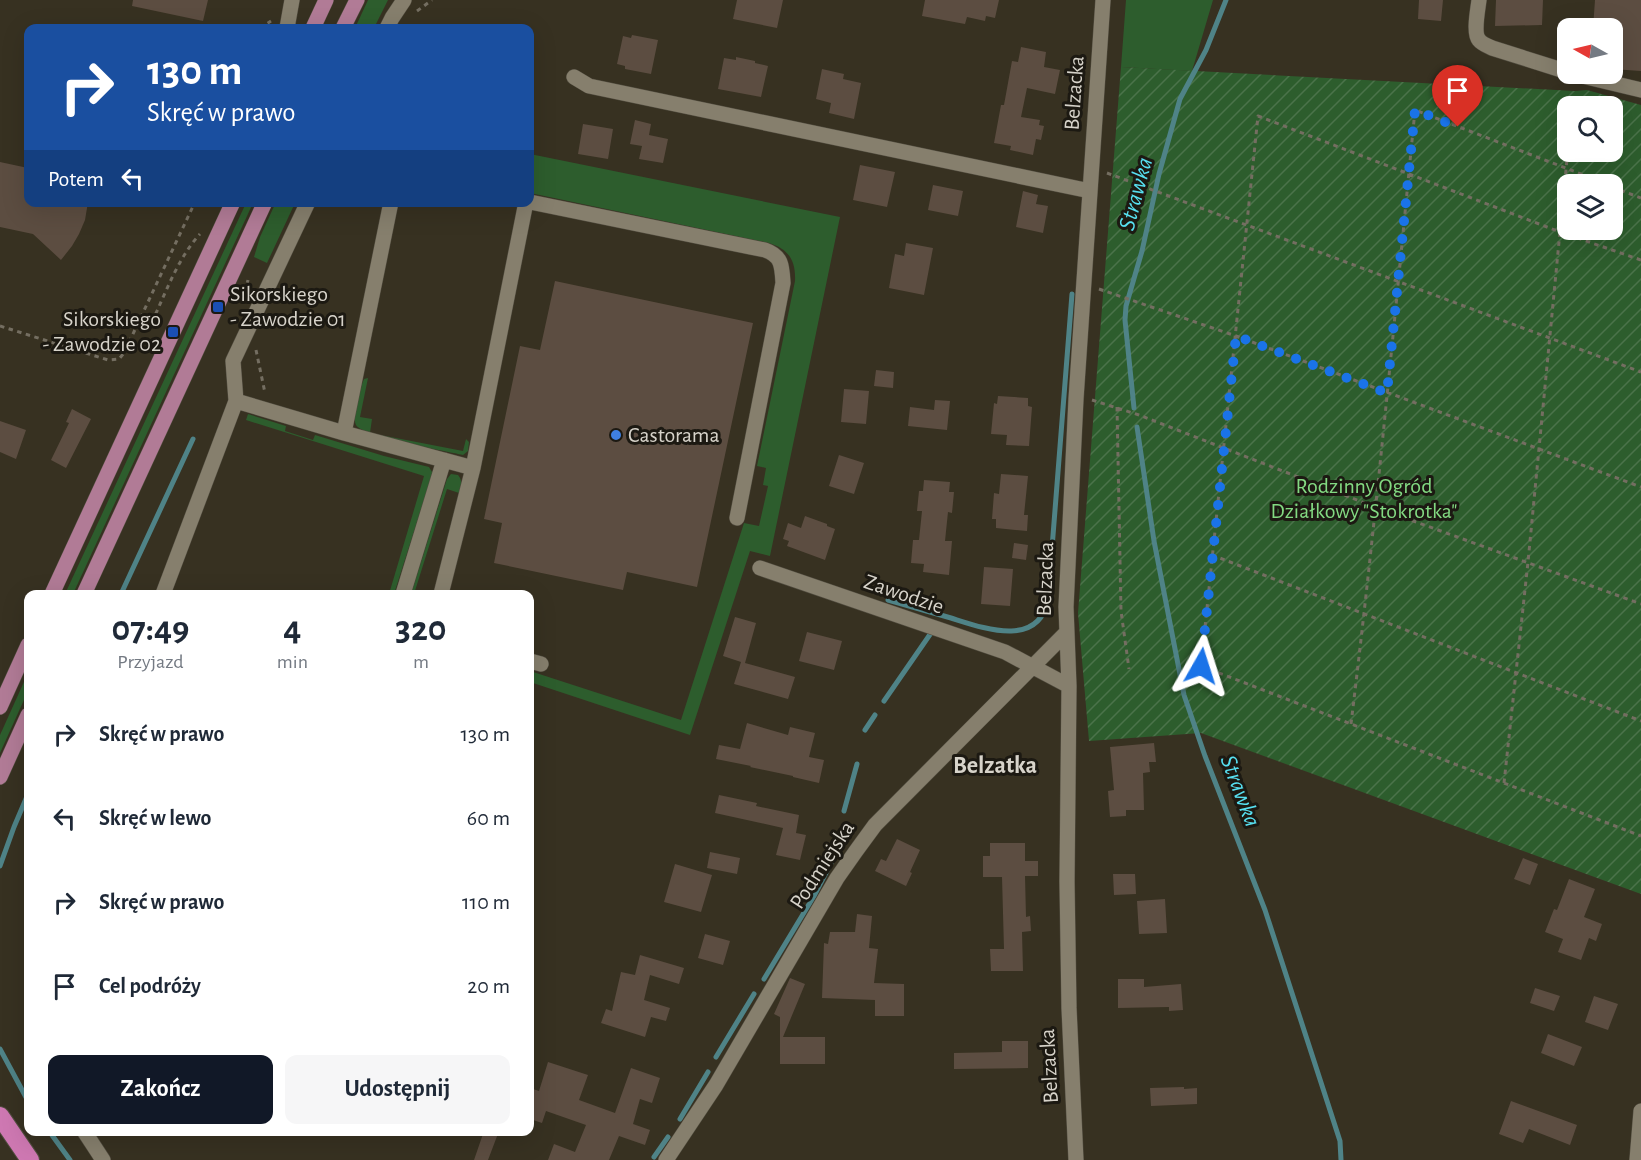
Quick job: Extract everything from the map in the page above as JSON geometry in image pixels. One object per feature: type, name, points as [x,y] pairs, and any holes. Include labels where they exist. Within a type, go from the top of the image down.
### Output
[{"type":"highway","points":[[0,1116],[30,1160]]},
{"type":"main road","points":[[315,24],[326,0]]},
{"type":"main road","points":[[345,24],[357,0]]},
{"type":"main road","points":[[54,590],[231,207]]},
{"type":"main road","points":[[86,590],[263,207]]},
{"type":"main road","points":[[0,707],[24,654]]},
{"type":"main road","points":[[0,777],[24,724]]},
{"type":"street","points":[[288,24],[292,0]]},
{"type":"street","points":[[389,24],[404,0]]},
{"type":"street","name":"Belzacka","points":[[1076,1160],[1069,1008],[1067,893],[1070,686],[1066,595],[1076,399],[1103,0]]},
{"type":"street","points":[[1479,0],[1476,30],[1477,37],[1482,43],[1557,69]]},
{"type":"street","points":[[574,77],[589,86],[1090,191]]},
{"type":"street","points":[[1616,84],[1641,90]]},
{"type":"street","points":[[534,203],[765,250],[777,257],[782,268],[783,283],[737,518]]},
{"type":"street","points":[[165,590],[236,401],[232,361],[306,207]]},
{"type":"street","points":[[344,433],[390,207]]},
{"type":"street","points":[[442,590],[473,468],[527,207]]},
{"type":"street","points":[[236,401],[473,468]]},
{"type":"street","points":[[404,590],[444,460]]},
{"type":"street","name":"Zawodzie","points":[[760,568],[1005,652],[1070,686]]},
{"type":"street","name":"Podmiejska","points":[[666,1160],[716,1085],[837,878],[875,825],[1066,633]]},
{"type":"street","points":[[1638,1150],[1641,1111]]},
{"type":"street","points":[[87,1136],[104,1160]]},
{"type":"path","points":[[1351,724],[1399,282],[1415,110],[1581,174]]},
{"type":"path","points":[[1557,231],[1258,116],[1201,666],[1641,836]]},
{"type":"path","points":[[1565,174],[1566,162]]},
{"type":"path","points":[[1113,174],[1641,372]]},
{"type":"path","points":[[1623,191],[1641,198]]},
{"type":"path","points":[[0,326],[108,360],[119,359],[124,353],[193,207]]},
{"type":"path","points":[[152,322],[182,258],[190,244],[202,231]]},
{"type":"path","points":[[1504,783],[1559,240]]},
{"type":"path","points":[[1583,240],[1641,260]]},
{"type":"path","points":[[1104,290],[1236,336],[1641,487]]},
{"type":"path","points":[[255,344],[265,395]]},
{"type":"path","points":[[1095,400],[1224,447],[1375,507],[1641,604]]},
{"type":"path","points":[[1117,407],[1121,611],[1129,669]]},
{"type":"path","points":[[1212,555],[1641,721]]},
{"type":"green space","points":[[368,0],[388,0],[376,24],[357,24]]},
{"type":"green space","points":[[1126,0],[1213,0],[1192,71],[1121,67]]},
{"type":"green space","name":"Rodzinny Ogród Działkowy \"Stokrotka\"","points":[[1121,67],[1587,90],[1609,96],[1557,96],[1557,162],[1623,162],[1623,100],[1641,105],[1641,894],[1201,733],[1089,741],[1078,613]]},
{"type":"green space","points":[[534,155],[840,217],[770,556],[750,551],[690,735],[534,683],[534,672],[681,720],[744,523],[759,526],[768,486],[763,485],[766,468],[757,466],[795,281],[794,267],[790,257],[782,249],[769,243],[534,194]]},
{"type":"green space","points":[[244,207],[251,207],[75,590],[67,590]]},
{"type":"green space","points":[[274,207],[293,207],[267,263],[254,257]]},
{"type":"green space","points":[[368,378],[360,417],[372,419],[370,433],[362,430],[355,422],[362,384],[364,379]]},
{"type":"green space","points":[[248,414],[286,426],[285,431],[313,440],[315,435],[429,467],[432,475],[395,590],[390,590],[424,476],[246,420]]},
{"type":"green space","points":[[371,433],[463,451],[466,439],[469,442],[468,451],[463,455],[388,439]]},
{"type":"green space","points":[[451,474],[458,475],[461,479],[459,493],[447,489],[415,590],[412,590],[447,479]]},
{"type":"green space","points":[[24,682],[24,700],[0,753],[0,735]]},
{"type":"building","points":[[133,0],[208,0],[203,21],[132,6]]},
{"type":"building","points":[[737,0],[783,0],[777,28],[733,19]]},
{"type":"building","points":[[925,0],[999,0],[995,18],[986,16],[985,21],[967,17],[965,24],[922,16]]},
{"type":"building","points":[[1419,0],[1443,0],[1441,21],[1418,19]]},
{"type":"building","points":[[1496,0],[1543,0],[1542,25],[1495,26]]},
{"type":"building","points":[[1595,0],[1641,0],[1641,71],[1623,70],[1623,18],[1594,18]]},
{"type":"building","points":[[632,35],[658,40],[651,74],[625,69],[625,66],[617,64],[623,36],[631,38]]},
{"type":"building","points":[[1021,47],[1046,52],[1044,67],[1060,70],[1055,94],[1027,88],[1021,117],[1040,120],[1039,125],[1044,126],[1041,140],[1036,139],[1033,155],[1010,150],[1011,146],[994,143],[1012,61],[1018,62]]},
{"type":"building","points":[[736,57],[768,66],[761,97],[718,89],[724,58],[736,60]]},
{"type":"building","points":[[822,69],[844,74],[843,79],[861,83],[854,119],[829,113],[831,103],[816,99]]},
{"type":"building","points":[[635,120],[651,124],[649,135],[668,139],[663,163],[639,159],[642,146],[630,144]]},
{"type":"building","points":[[583,124],[613,129],[608,159],[578,154]]},
{"type":"building","points":[[0,162],[24,167],[24,207],[87,207],[79,234],[61,260],[33,234],[0,227]]},
{"type":"building","points":[[860,165],[895,172],[887,207],[853,200]]},
{"type":"building","points":[[933,185],[963,191],[958,216],[928,210]]},
{"type":"building","points":[[1023,191],[1038,195],[1036,204],[1048,206],[1043,233],[1016,227]]},
{"type":"building","points":[[906,243],[933,248],[924,295],[889,288],[895,254],[904,256]]},
{"type":"building","name":"Castorama","points":[[555,281],[753,323],[697,587],[627,572],[623,590],[494,563],[502,523],[484,519],[520,346],[540,350]]},
{"type":"building","points":[[876,370],[894,372],[893,388],[874,386]]},
{"type":"building","points":[[844,389],[869,391],[866,424],[841,422]]},
{"type":"building","points":[[998,396],[1028,398],[1028,406],[1032,407],[1029,446],[1006,445],[1007,435],[991,434],[994,403],[997,404]]},
{"type":"building","points":[[935,400],[950,401],[947,430],[908,426],[910,407],[934,410]]},
{"type":"building","points":[[72,409],[91,419],[66,468],[51,460],[69,423],[66,422]]},
{"type":"building","points":[[0,421],[26,430],[16,459],[0,452]]},
{"type":"building","points":[[839,455],[864,463],[854,494],[829,486]]},
{"type":"building","points":[[1001,474],[1028,476],[1024,515],[1028,515],[1027,531],[996,528],[996,519],[992,519],[994,493],[999,494]]},
{"type":"building","points":[[924,480],[950,482],[949,492],[954,492],[952,513],[948,512],[945,541],[952,541],[949,575],[923,572],[924,564],[911,563],[913,540],[919,540],[922,511],[917,511],[919,491],[923,491]]},
{"type":"building","points":[[805,516],[835,529],[825,560],[787,546],[789,541],[783,539],[788,523],[801,528]]},
{"type":"building","points":[[1014,543],[1028,545],[1026,560],[1012,558]]},
{"type":"building","points":[[984,567],[1013,569],[1010,606],[981,604]]},
{"type":"building","points":[[735,617],[756,623],[745,663],[795,677],[788,699],[734,684],[741,662],[723,656]]},
{"type":"building","points":[[807,632],[842,641],[834,670],[799,661]]},
{"type":"building","points":[[747,723],[788,735],[790,727],[815,733],[809,757],[824,760],[819,783],[716,759],[719,745],[740,749]]},
{"type":"building","points":[[1154,743],[1156,762],[1149,762],[1150,772],[1143,773],[1144,810],[1126,810],[1126,816],[1110,817],[1108,791],[1114,790],[1110,747]]},
{"type":"building","points":[[719,795],[799,815],[796,833],[806,835],[800,860],[776,855],[783,828],[715,813]]},
{"type":"building","points":[[897,839],[920,850],[906,886],[875,871],[881,859],[886,861]]},
{"type":"building","points":[[990,843],[1025,843],[1025,861],[1038,861],[1038,876],[1025,876],[1026,917],[1030,916],[1031,931],[1022,932],[1023,971],[991,971],[990,949],[1004,949],[1002,877],[983,877],[983,856],[990,856]]},
{"type":"building","points":[[710,852],[740,858],[737,874],[707,868]]},
{"type":"building","points":[[1523,858],[1538,864],[1530,885],[1514,879]]},
{"type":"building","points":[[675,864],[712,875],[701,912],[664,902]]},
{"type":"building","points":[[1113,874],[1135,874],[1136,894],[1114,895]]},
{"type":"building","points":[[1569,879],[1595,889],[1584,917],[1602,924],[1596,941],[1589,938],[1581,960],[1558,952],[1563,939],[1545,932],[1554,909],[1557,910]]},
{"type":"building","points":[[1165,899],[1167,933],[1139,934],[1137,901]]},
{"type":"building","points":[[857,914],[872,916],[869,948],[878,949],[874,983],[904,984],[904,1016],[875,1016],[875,1000],[822,998],[824,943],[828,944],[830,932],[855,932]]},
{"type":"building","points":[[705,934],[730,941],[723,965],[698,958]]},
{"type":"building","points":[[640,955],[684,968],[679,984],[650,975],[644,1000],[670,1008],[666,1021],[651,1017],[645,1037],[601,1023],[606,1009],[612,1011],[621,972],[635,975]]},
{"type":"building","points":[[790,978],[805,984],[783,1037],[825,1037],[825,1064],[780,1064],[780,1017],[774,1014]]},
{"type":"building","points":[[1118,979],[1144,979],[1144,987],[1181,984],[1183,1010],[1169,1011],[1169,1007],[1118,1008]]},
{"type":"building","points":[[1535,988],[1560,996],[1554,1011],[1530,1003]]},
{"type":"building","points":[[1594,996],[1618,1004],[1608,1030],[1585,1022]]},
{"type":"building","points":[[1548,1034],[1582,1047],[1574,1066],[1541,1053]]},
{"type":"building","points":[[1002,1041],[1028,1041],[1028,1068],[954,1069],[954,1053],[1002,1052]]},
{"type":"building","points":[[548,1062],[588,1075],[579,1100],[615,1113],[631,1068],[660,1078],[652,1103],[640,1099],[633,1124],[650,1130],[645,1145],[619,1136],[609,1160],[548,1160],[554,1144],[575,1152],[586,1125],[546,1111],[542,1123],[534,1120],[534,1089],[539,1091]]},
{"type":"building","points":[[1184,1087],[1184,1089],[1197,1088],[1197,1104],[1151,1106],[1150,1088]]},
{"type":"building","points":[[1511,1101],[1577,1125],[1570,1145],[1529,1129],[1523,1143],[1499,1134]]},
{"type":"building","points":[[482,1136],[497,1136],[488,1160],[474,1160]]},
{"type":"waterway","name":"Strawka","points":[[1134,408],[1125,320],[1126,306],[1180,99],[1206,50],[1226,0]]},
{"type":"waterway","points":[[888,600],[993,630],[1022,630],[1034,624],[1043,615],[1048,599],[1072,294]]},
{"type":"waterway","name":"Strawka","points":[[1137,427],[1154,541],[1184,695],[1205,756],[1265,910],[1340,1141],[1341,1160]]},
{"type":"waterway","points":[[123,590],[193,439]]},
{"type":"waterway","points":[[884,701],[931,633]]},
{"type":"waterway","points":[[865,730],[875,715]]},
{"type":"waterway","points":[[844,811],[857,764]]},
{"type":"waterway","points":[[0,866],[24,803]]},
{"type":"waterway","points":[[764,979],[814,896],[831,863],[840,833]]},
{"type":"waterway","points":[[716,1057],[754,994]]},
{"type":"waterway","points":[[0,1049],[24,1094]]},
{"type":"waterway","points":[[680,1119],[708,1072]]},
{"type":"waterway","points":[[53,1136],[70,1160]]},
{"type":"waterway","points":[[654,1157],[668,1137]]},
{"type":"place","name":"Sikorskiego - Zawodzie 01","points":[[218,307]]},
{"type":"place","name":"Sikorskiego - Zawodzie 02","points":[[173,332]]},
{"type":"place","name":"Castorama","points":[[616,435]]},
{"type":"district","name":"Belzatka","points":[[995,766]]},
{"type":"route","points":[[1201,666],[1236,336],[1387,393],[1415,110],[1458,127]]}]
